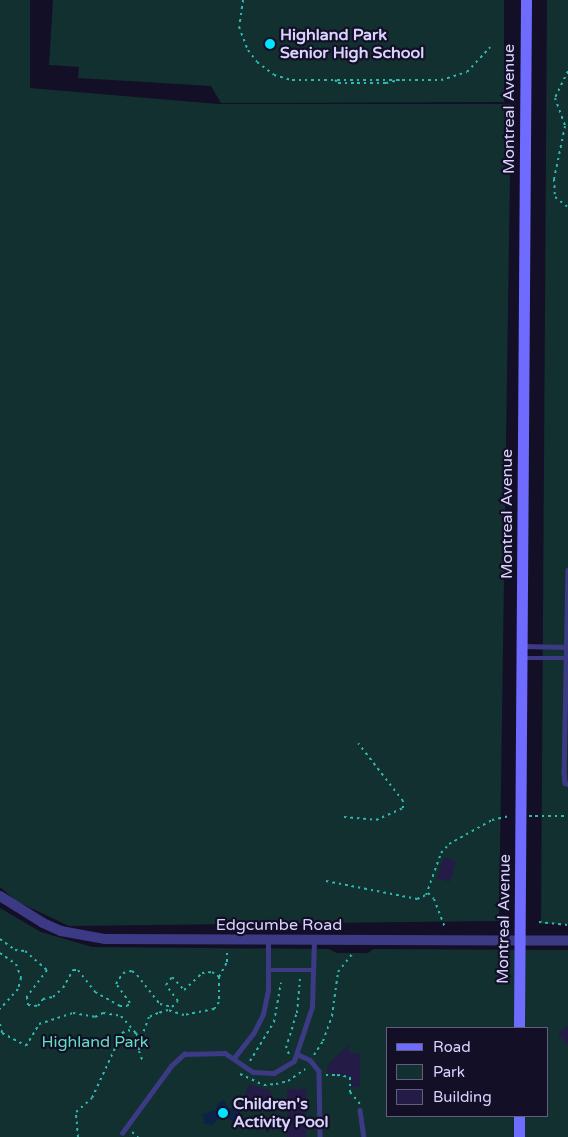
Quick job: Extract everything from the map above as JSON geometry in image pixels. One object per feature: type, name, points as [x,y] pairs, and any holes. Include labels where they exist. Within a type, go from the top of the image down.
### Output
[{"type":"main road","name":"Montreal Avenue","points":[[519,1027],[526,0]]},
{"type":"main road","points":[[519,1117],[519,1137]]},
{"type":"street","name":"Edgcumbe Road","points":[[0,896],[43,923],[80,936],[105,939],[568,941]]},
{"type":"lane","points":[[568,570],[564,772],[565,783],[568,784]]},
{"type":"lane","points":[[523,652],[567,646]]},
{"type":"lane","points":[[523,652],[566,658]]},
{"type":"lane","points":[[234,1058],[253,1034],[263,1014],[269,970],[268,940]]},
{"type":"lane","points":[[122,1133],[178,1058],[184,1054],[201,1052],[225,1053],[253,1072],[274,1073],[294,1061],[308,1024],[314,940]]},
{"type":"lane","points":[[269,970],[313,970]]},
{"type":"lane","points":[[297,1054],[310,1060],[319,1075],[320,1137]]},
{"type":"lane","points":[[360,1110],[364,1137]]},
{"type":"path","points":[[243,0],[239,27],[248,50],[257,62],[274,75],[292,80],[441,80],[457,77],[477,65],[490,48]]},
{"type":"path","points":[[568,71],[555,98],[565,126],[554,180],[555,197],[568,207]]},
{"type":"path","points":[[344,817],[376,820],[403,808],[403,801],[358,743]]},
{"type":"path","points":[[326,881],[417,900],[427,892],[441,853],[448,844],[503,816],[568,816]]},
{"type":"path","points":[[427,892],[434,899],[445,928]]},
{"type":"path","points":[[539,922],[568,925]]},
{"type":"path","points":[[0,939],[15,950],[26,951],[47,970],[27,996],[28,1005],[38,1006],[43,999],[52,997],[63,988],[73,970],[78,970],[95,992],[120,1006],[127,1006],[130,1003],[116,984],[123,973],[132,971],[160,1004],[172,1007],[178,1001],[166,985],[172,977],[184,990],[202,973],[212,972],[219,977]]},
{"type":"path","points":[[140,1041],[149,1017],[158,1012],[168,1010],[184,1015],[214,1009],[219,1002],[219,977],[227,962],[227,940]]},
{"type":"path","points":[[0,953],[16,964],[21,978],[18,988],[0,1009]]},
{"type":"path","points":[[314,1055],[323,1041],[332,1016],[338,972],[352,954]]},
{"type":"path","points":[[285,1059],[289,1054],[286,1048],[298,1013],[300,979]]},
{"type":"path","points":[[255,1066],[249,1062],[274,1022],[281,982]]},
{"type":"path","points":[[0,1024],[2,1033],[26,1046],[39,1024],[73,1013],[95,1017],[103,1013],[121,1016],[136,1033],[140,1041],[142,1062]]},
{"type":"path","points":[[78,1137],[76,1112],[92,1098],[122,1033],[128,1030],[136,1033]]},
{"type":"path","points":[[299,1064],[305,1069],[307,1065]]},
{"type":"path","points":[[319,1075],[350,1077],[350,1092],[360,1102],[360,1110]]},
{"type":"green space","points":[[0,0],[30,0],[30,88],[218,104],[511,104],[499,921],[69,926],[16,901],[0,887]]},
{"type":"green space","name":"Highland Park Senior High School","points":[[53,0],[504,0],[504,102],[221,103],[211,86],[78,78],[79,67],[49,65]]},
{"type":"green space","points":[[547,0],[568,0],[568,924],[541,924]]},
{"type":"green space","name":"Highland Park","points":[[0,908],[41,932],[92,947],[329,949],[337,953],[368,953],[373,949],[568,950],[568,1137],[0,1137]]},
{"type":"water","name":"Children's Activity Pool","points":[[224,1100],[229,1108],[240,1110],[240,1119],[233,1121],[221,1116],[212,1125],[204,1124],[203,1114],[215,1110],[219,1102]]},
{"type":"building","points":[[444,857],[456,861],[450,882],[437,878]]},
{"type":"building","points":[[568,1026],[568,1045],[558,1034]]},
{"type":"building","points":[[349,1044],[349,1053],[360,1053],[360,1087],[351,1087],[351,1076],[327,1073],[328,1065]]},
{"type":"building","points":[[249,1084],[272,1092],[266,1109],[243,1101]]},
{"type":"building","points":[[287,1089],[306,1089],[306,1137],[287,1137]]},
{"type":"place","name":"Highland Park Senior High School","points":[[270,44]]},
{"type":"place","name":"Children's Activity Pool","points":[[223,1113]]}]
